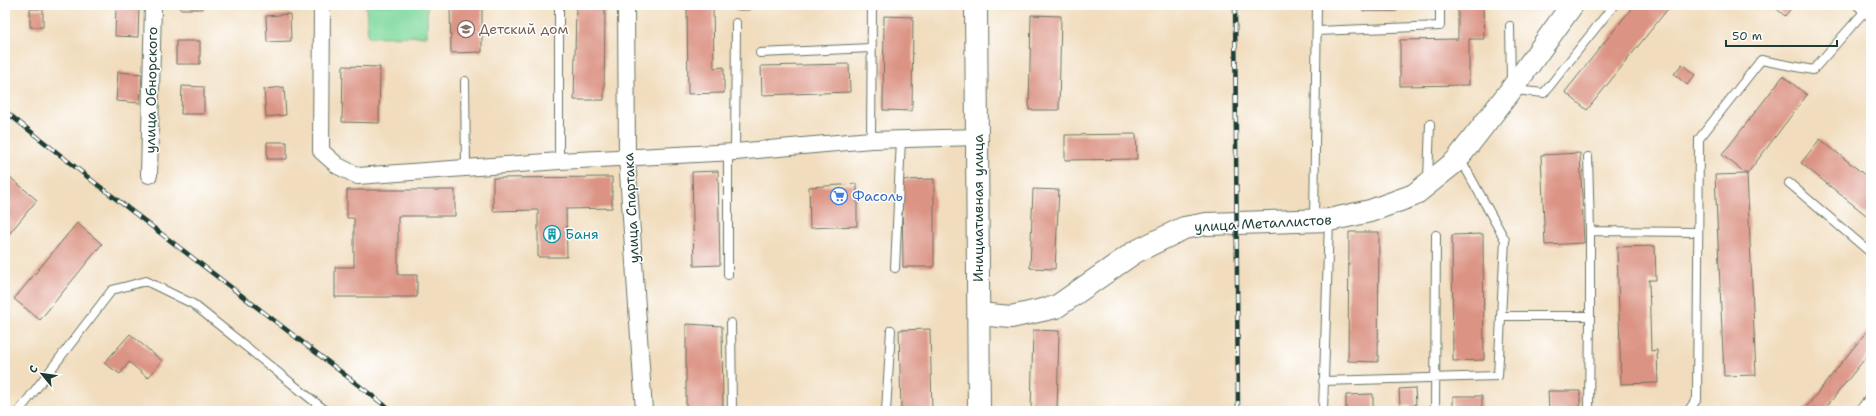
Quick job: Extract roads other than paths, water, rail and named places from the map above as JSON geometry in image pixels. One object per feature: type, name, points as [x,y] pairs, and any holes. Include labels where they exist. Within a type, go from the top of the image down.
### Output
[{"type":"main road","name":"Инициативная улица","points":[[976,5],[979,411]]},
{"type":"main road","name":"улица Металлистов","points":[[979,314],[1011,316],[1056,307],[1135,252],[1184,228],[1206,224],[1321,220],[1370,211],[1414,195],[1455,162],[1511,90],[1572,5]]},
{"type":"street","name":"улица Обнорского","points":[[149,176],[153,5]]},
{"type":"street","points":[[322,5],[321,151],[338,166],[358,176],[559,161],[732,153],[870,140],[978,137]]},
{"type":"street","name":"улица Спартака","points":[[626,5],[627,158],[644,411]]},
{"type":"lane","points":[[559,5],[559,161]]},
{"type":"lane","points":[[870,140],[872,5]]},
{"type":"lane","points":[[1317,5],[1323,411]]},
{"type":"lane","points":[[1317,31],[1440,26],[1440,5]]},
{"type":"lane","points":[[1510,26],[1511,90],[1544,93],[1614,5]]},
{"type":"lane","points":[[1857,5],[1871,18]]},
{"type":"lane","points":[[1688,411],[1697,399],[1699,139],[1761,60],[1813,70],[1864,12]]},
{"type":"lane","points":[[728,275],[736,24]]},
{"type":"lane","points":[[760,53],[871,48]]},
{"type":"lane","points":[[465,81],[466,168]]},
{"type":"lane","points":[[1427,184],[1430,124]]},
{"type":"lane","points":[[895,268],[901,139]]},
{"type":"lane","points":[[1323,381],[1498,376],[1505,240],[1459,156]]},
{"type":"lane","points":[[1588,157],[1590,231],[1589,411]]},
{"type":"lane","points":[[1789,183],[1871,253]]},
{"type":"lane","points":[[1590,231],[1698,232]]},
{"type":"lane","points":[[1435,411],[1436,235]]},
{"type":"lane","points":[[19,411],[112,290],[146,281],[192,304],[326,411]]},
{"type":"lane","points":[[1501,316],[1590,316]]},
{"type":"lane","points":[[731,323],[732,411]]},
{"type":"lane","points":[[886,411],[891,330]]},
{"type":"lane","points":[[1859,411],[1871,396]]},
{"type":"railway","points":[[1235,5],[1238,411]]},
{"type":"railway","points":[[5,111],[94,182],[392,411]]},
{"type":"place","name":"Детский дом","points":[[466,29]]},
{"type":"place","name":"Фасоль","points":[[839,196]]},
{"type":"place","name":"Баня","points":[[552,234]]}]
